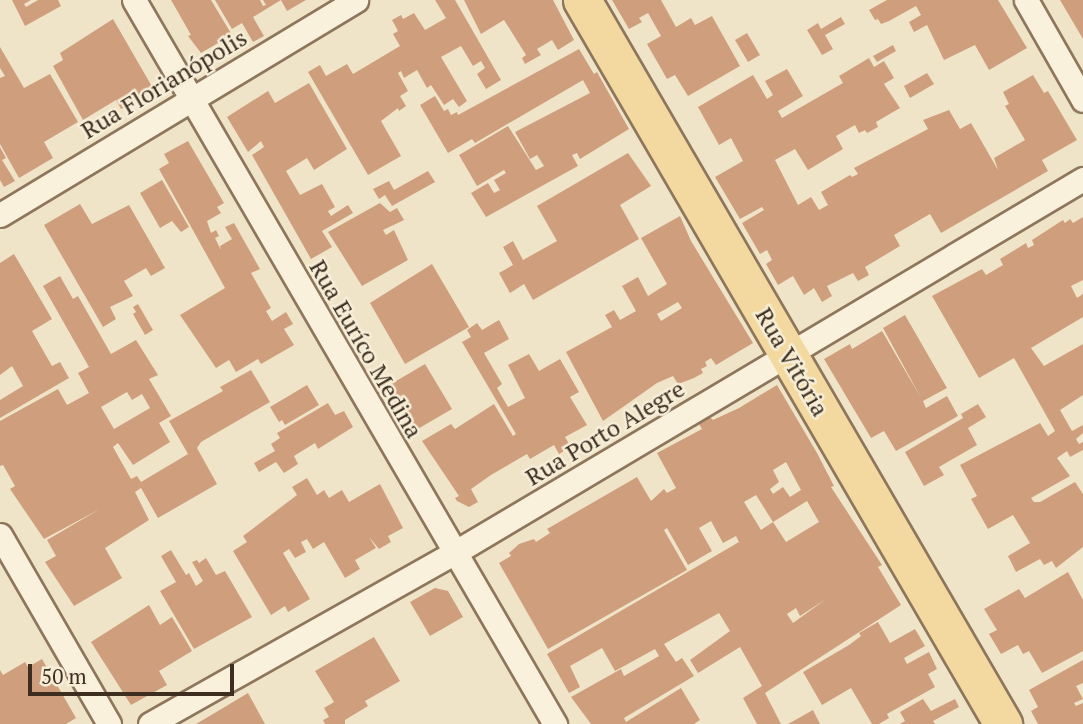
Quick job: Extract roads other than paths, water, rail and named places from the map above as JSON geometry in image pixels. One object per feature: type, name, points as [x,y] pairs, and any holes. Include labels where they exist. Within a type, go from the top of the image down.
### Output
[{"type":"main road","name":"Rua Vitória","points":[[582,0],[1003,724]]},
{"type":"street","name":"Rua Euríco Medina","points":[[134,0],[555,724]]},
{"type":"street","name":"Rua Florianópolis","points":[[0,215],[356,0]]},
{"type":"street","points":[[1026,0],[1083,100]]},
{"type":"street","name":"Rua Porto Alegre","points":[[150,724],[454,553],[1083,179]]},
{"type":"street","points":[[0,535],[109,724]]}]
